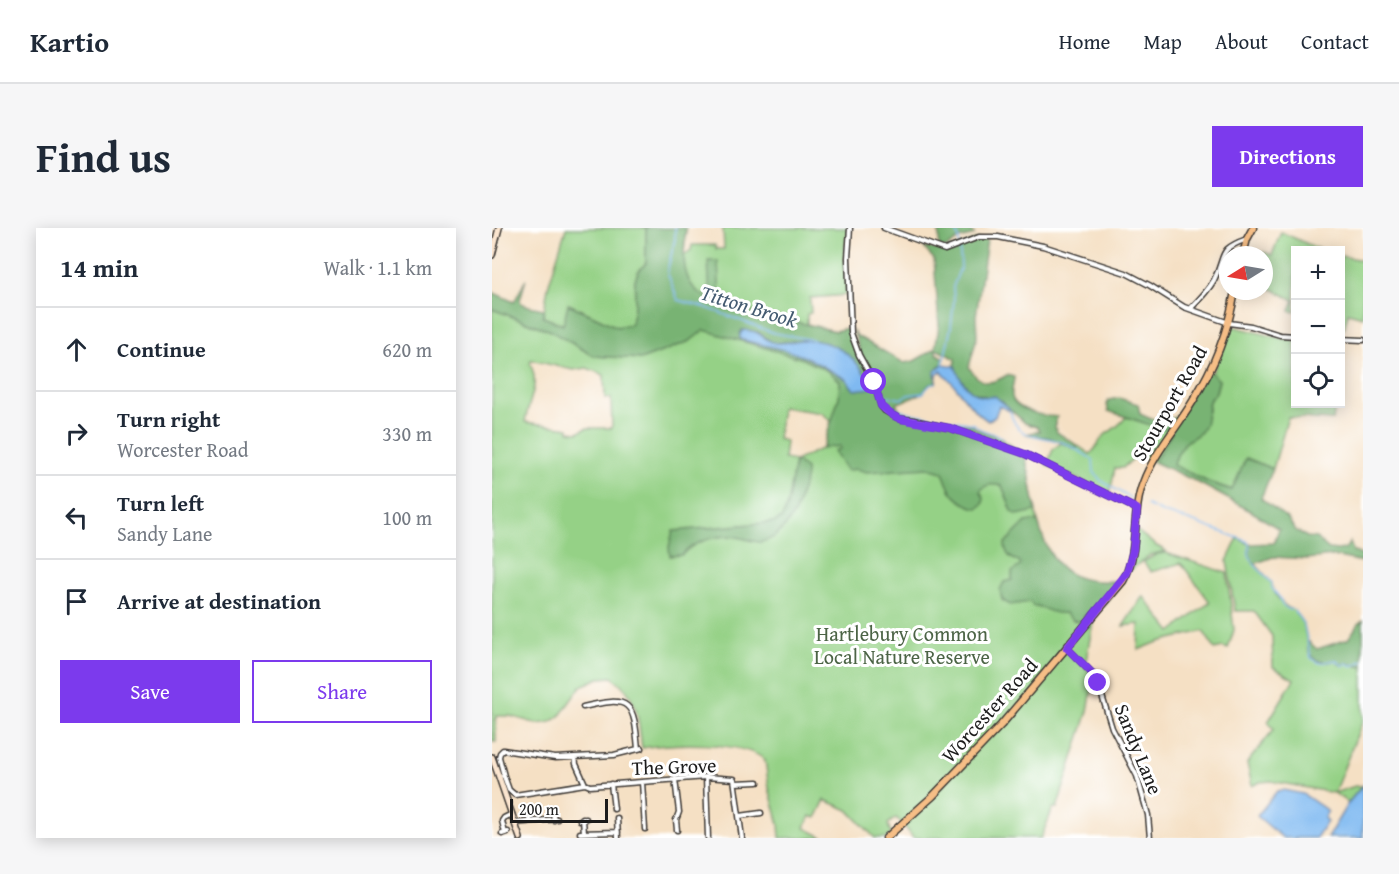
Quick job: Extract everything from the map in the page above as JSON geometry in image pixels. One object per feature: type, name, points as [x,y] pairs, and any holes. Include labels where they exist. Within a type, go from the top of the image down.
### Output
[{"type":"main road","points":[[492,255],[499,228]]},
{"type":"main road","points":[[1245,246],[1253,228]]},
{"type":"main road","name":"Stourport Road","points":[[1139,496],[1145,477],[1193,401],[1209,371],[1229,323],[1233,300]]},
{"type":"main road","name":"Worcester Road","points":[[886,838],[933,796],[1015,709],[1127,573],[1132,557],[1139,496]]},
{"type":"main road","points":[[492,757],[502,777],[520,838]]},
{"type":"street","points":[[850,228],[848,258],[851,333],[885,411],[900,419],[950,428],[1025,454],[1137,508]]},
{"type":"street","points":[[885,228],[945,250],[979,237],[998,237],[1070,253],[1126,273],[1190,309],[1229,323],[1291,336]]},
{"type":"street","points":[[1190,309],[1213,282],[1223,252],[1235,243],[1247,239]]},
{"type":"street","points":[[1345,339],[1363,340]]},
{"type":"street","name":"Sandy Lane","points":[[1067,648],[1091,672],[1098,683],[1112,728],[1137,777],[1148,815],[1150,838]]},
{"type":"street","points":[[502,777],[499,758],[503,750],[546,758],[614,755],[640,749],[634,715],[627,706],[617,700],[612,700],[586,707]]},
{"type":"street","points":[[575,757],[585,784]]},
{"type":"street","name":"The Grove","points":[[502,777],[509,790],[515,795],[585,784],[590,786],[706,777],[734,779],[742,838]]},
{"type":"street","points":[[706,777],[708,838]]},
{"type":"street","points":[[675,779],[679,812],[676,820],[677,830]]},
{"type":"street","points":[[642,782],[645,829]]},
{"type":"street","points":[[735,783],[758,782]]},
{"type":"street","points":[[611,784],[614,809]]},
{"type":"street","points":[[529,809],[530,821]]},
{"type":"street","points":[[515,823],[555,819],[553,813]]},
{"type":"street","points":[[740,816],[761,813]]},
{"type":"street","points":[[505,833],[503,819],[512,814]]},
{"type":"street","points":[[583,819],[582,833],[618,832]]},
{"type":"street","points":[[617,819],[618,838]]},
{"type":"green space","points":[[566,228],[646,228],[646,263],[638,272],[635,280],[635,302],[631,324],[617,327],[569,304],[564,325],[543,317],[548,287]]},
{"type":"green space","points":[[646,228],[686,228],[685,269],[693,286],[700,293],[710,298],[708,261],[718,261],[720,302],[739,309],[835,331],[848,328],[856,351],[861,354],[853,330],[857,336],[904,363],[914,361],[935,349],[939,326],[934,259],[924,247],[945,251],[978,239],[987,240],[976,316],[977,337],[969,367],[977,377],[985,382],[995,381],[1007,375],[1014,377],[1012,396],[1014,401],[1031,412],[1045,416],[1057,416],[1055,427],[1057,432],[1078,446],[1076,449],[1050,438],[1026,434],[1040,431],[1037,427],[1025,423],[1001,401],[972,392],[958,376],[955,366],[956,359],[936,349],[936,353],[944,358],[943,364],[938,367],[936,383],[929,385],[923,393],[896,404],[902,412],[972,425],[978,430],[998,437],[1025,454],[1036,511],[1017,515],[1012,511],[1002,486],[993,485],[988,485],[980,491],[984,498],[983,504],[978,508],[960,501],[953,494],[942,472],[928,468],[847,471],[834,451],[840,449],[840,446],[823,448],[839,397],[840,381],[828,371],[803,359],[704,330],[690,341],[643,359],[594,356],[551,331],[492,309],[492,292],[514,302],[526,279],[521,303],[544,309],[543,317],[563,325],[568,304],[617,327],[631,324],[635,302],[635,280],[638,272],[646,263]],"holes":[[[742,330],[758,332],[773,343],[814,340],[868,379],[872,388],[857,390],[850,386],[846,379],[808,358],[740,338]]]},
{"type":"green space","name":"Hartlebury Common Local Nature Reserve","points":[[686,228],[684,255],[691,250],[692,245],[715,245],[716,249],[724,249],[723,228],[848,228],[845,247],[846,295],[810,298],[811,313],[807,314],[807,324],[835,331],[848,328],[881,406],[1029,472],[1042,536],[1058,564],[1070,574],[1100,582],[1123,581],[1094,616],[1085,666],[1094,679],[1088,711],[1057,808],[1053,808],[1041,838],[913,838],[896,818],[888,824],[891,834],[886,838],[875,838],[848,810],[825,800],[816,818],[810,816],[805,828],[825,838],[780,838],[765,760],[740,749],[724,746],[688,744],[642,748],[636,708],[628,692],[612,677],[599,678],[581,686],[559,717],[551,722],[538,724],[510,716],[496,716],[496,742],[492,742],[492,309],[551,331],[594,356],[643,359],[690,341],[665,312]],"holes":[[[531,360],[573,370],[587,368],[604,375],[605,398],[611,398],[612,428],[587,428],[578,432],[569,431],[569,428],[525,422],[534,386]],[[782,407],[822,413],[831,421],[823,448],[795,461],[784,459],[786,441],[778,439]]]},
{"type":"green space","points":[[939,228],[969,228],[975,235],[959,239],[946,248],[939,247]]},
{"type":"green space","points":[[1281,232],[1312,246],[1291,246],[1291,298],[1273,290],[1273,252]]},
{"type":"green space","points":[[1345,257],[1363,260],[1363,317],[1348,313],[1345,325]]},
{"type":"green space","points":[[1232,326],[1291,339],[1291,408],[1334,408],[1333,420],[1288,417],[1273,469],[1246,458],[1233,490],[1208,482],[1173,465],[1185,443],[1201,432],[1209,401],[1216,392],[1219,381],[1212,373]]},
{"type":"green space","points":[[1209,371],[1219,380],[1216,392],[1209,401],[1205,425],[1201,432],[1185,443],[1173,465],[1208,482],[1232,490],[1246,458],[1273,469],[1261,498],[1288,519],[1295,530],[1307,537],[1316,538],[1329,549],[1345,549],[1350,542],[1353,551],[1363,556],[1363,562],[1333,556],[1307,559],[1273,557],[1254,564],[1249,555],[1249,544],[1274,543],[1279,529],[1195,481],[1154,462],[1172,432],[1108,411],[1109,400],[1119,398],[1138,404],[1140,414],[1151,419],[1174,418],[1206,372]]},
{"type":"green space","points":[[1126,417],[1173,432],[1154,462],[1144,457],[1137,457],[1123,468],[1115,468],[1110,494],[1047,465],[1053,449],[1063,442],[1075,449],[1078,446],[1090,454],[1104,436]]},
{"type":"green space","points":[[795,461],[806,469],[805,481],[794,513],[773,537],[760,542],[730,536],[715,538],[700,542],[682,555],[670,556],[669,547],[673,531],[775,522],[782,518],[787,505]]},
{"type":"green space","points":[[1026,522],[1038,522],[1050,553],[1067,572],[1090,580],[1123,581],[1086,624],[1073,620],[1065,613],[1055,613],[1033,606],[1030,602],[1010,605],[1002,600],[1000,590],[1004,582],[1012,580],[1012,572],[1021,565],[1019,561],[1008,555],[1005,543]]},
{"type":"green space","points":[[1135,529],[1166,551],[1150,555],[1127,573]]},
{"type":"green space","points":[[1238,538],[1249,544],[1252,560],[1272,583],[1279,600],[1286,607],[1294,610],[1304,625],[1308,645],[1318,662],[1336,660],[1339,664],[1346,663],[1363,667],[1363,720],[1334,793],[1271,781],[1260,782],[1252,786],[1247,763],[1274,729],[1268,722],[1294,679],[1273,667],[1272,636],[1254,611],[1235,611],[1227,561]]},
{"type":"green space","points":[[1166,553],[1227,573],[1234,630],[1228,649],[1223,647],[1215,649],[1203,631],[1158,642],[1138,650],[1139,624],[1123,626],[1143,596],[1171,632],[1210,602],[1181,563],[1151,572],[1143,562],[1157,554]]},
{"type":"green space","points":[[1363,620],[1363,667],[1346,663],[1341,665],[1336,660],[1325,662],[1315,660],[1309,653],[1308,641],[1317,649],[1348,639]]},
{"type":"green space","points":[[1355,786],[1361,787],[1348,803],[1334,793]]},
{"type":"water","points":[[743,330],[757,333],[775,343],[812,340],[834,346],[853,359],[867,377],[872,388],[854,390],[846,379],[808,358],[743,340],[740,334]]},
{"type":"water","points":[[943,364],[955,366],[969,389],[981,396],[995,396],[1010,411],[999,406],[995,417],[988,421],[975,410],[941,371],[937,374],[936,383],[935,371]]},
{"type":"water","points":[[1363,785],[1363,838],[1327,838],[1348,803]]},
{"type":"water","points":[[1277,791],[1303,794],[1328,811],[1324,818],[1327,821],[1316,838],[1283,838],[1257,816]]},
{"type":"waterway","name":"Titton Brook","points":[[675,228],[675,239],[667,272],[678,300],[707,308],[774,333],[814,340]]},
{"type":"waterway","points":[[943,364],[951,327],[953,287],[961,266],[959,239],[955,228]]},
{"type":"waterway","name":"Titton Brook","points":[[882,395],[902,399],[907,395],[923,393],[930,385],[936,383]]},
{"type":"waterway","points":[[888,406],[915,414],[974,424],[980,429],[1004,438]]},
{"type":"waterway","name":"Titton Brook","points":[[1010,411],[1018,428],[1024,433],[1055,440],[1079,451],[1093,460],[1094,472],[1100,480],[1130,498]]},
{"type":"waterway","name":"Titton Brook","points":[[1147,505],[1247,541],[1249,555],[1254,564],[1272,583],[1272,588],[1280,598],[1282,605],[1294,610],[1304,625],[1311,658],[1320,663],[1336,660],[1343,666],[1346,663],[1352,666],[1363,661]]},
{"type":"route","points":[[874,382],[881,406],[885,411],[900,419],[950,428],[1025,454],[1137,509],[1131,563],[1123,581],[1067,648],[1095,676],[1098,683]]}]
